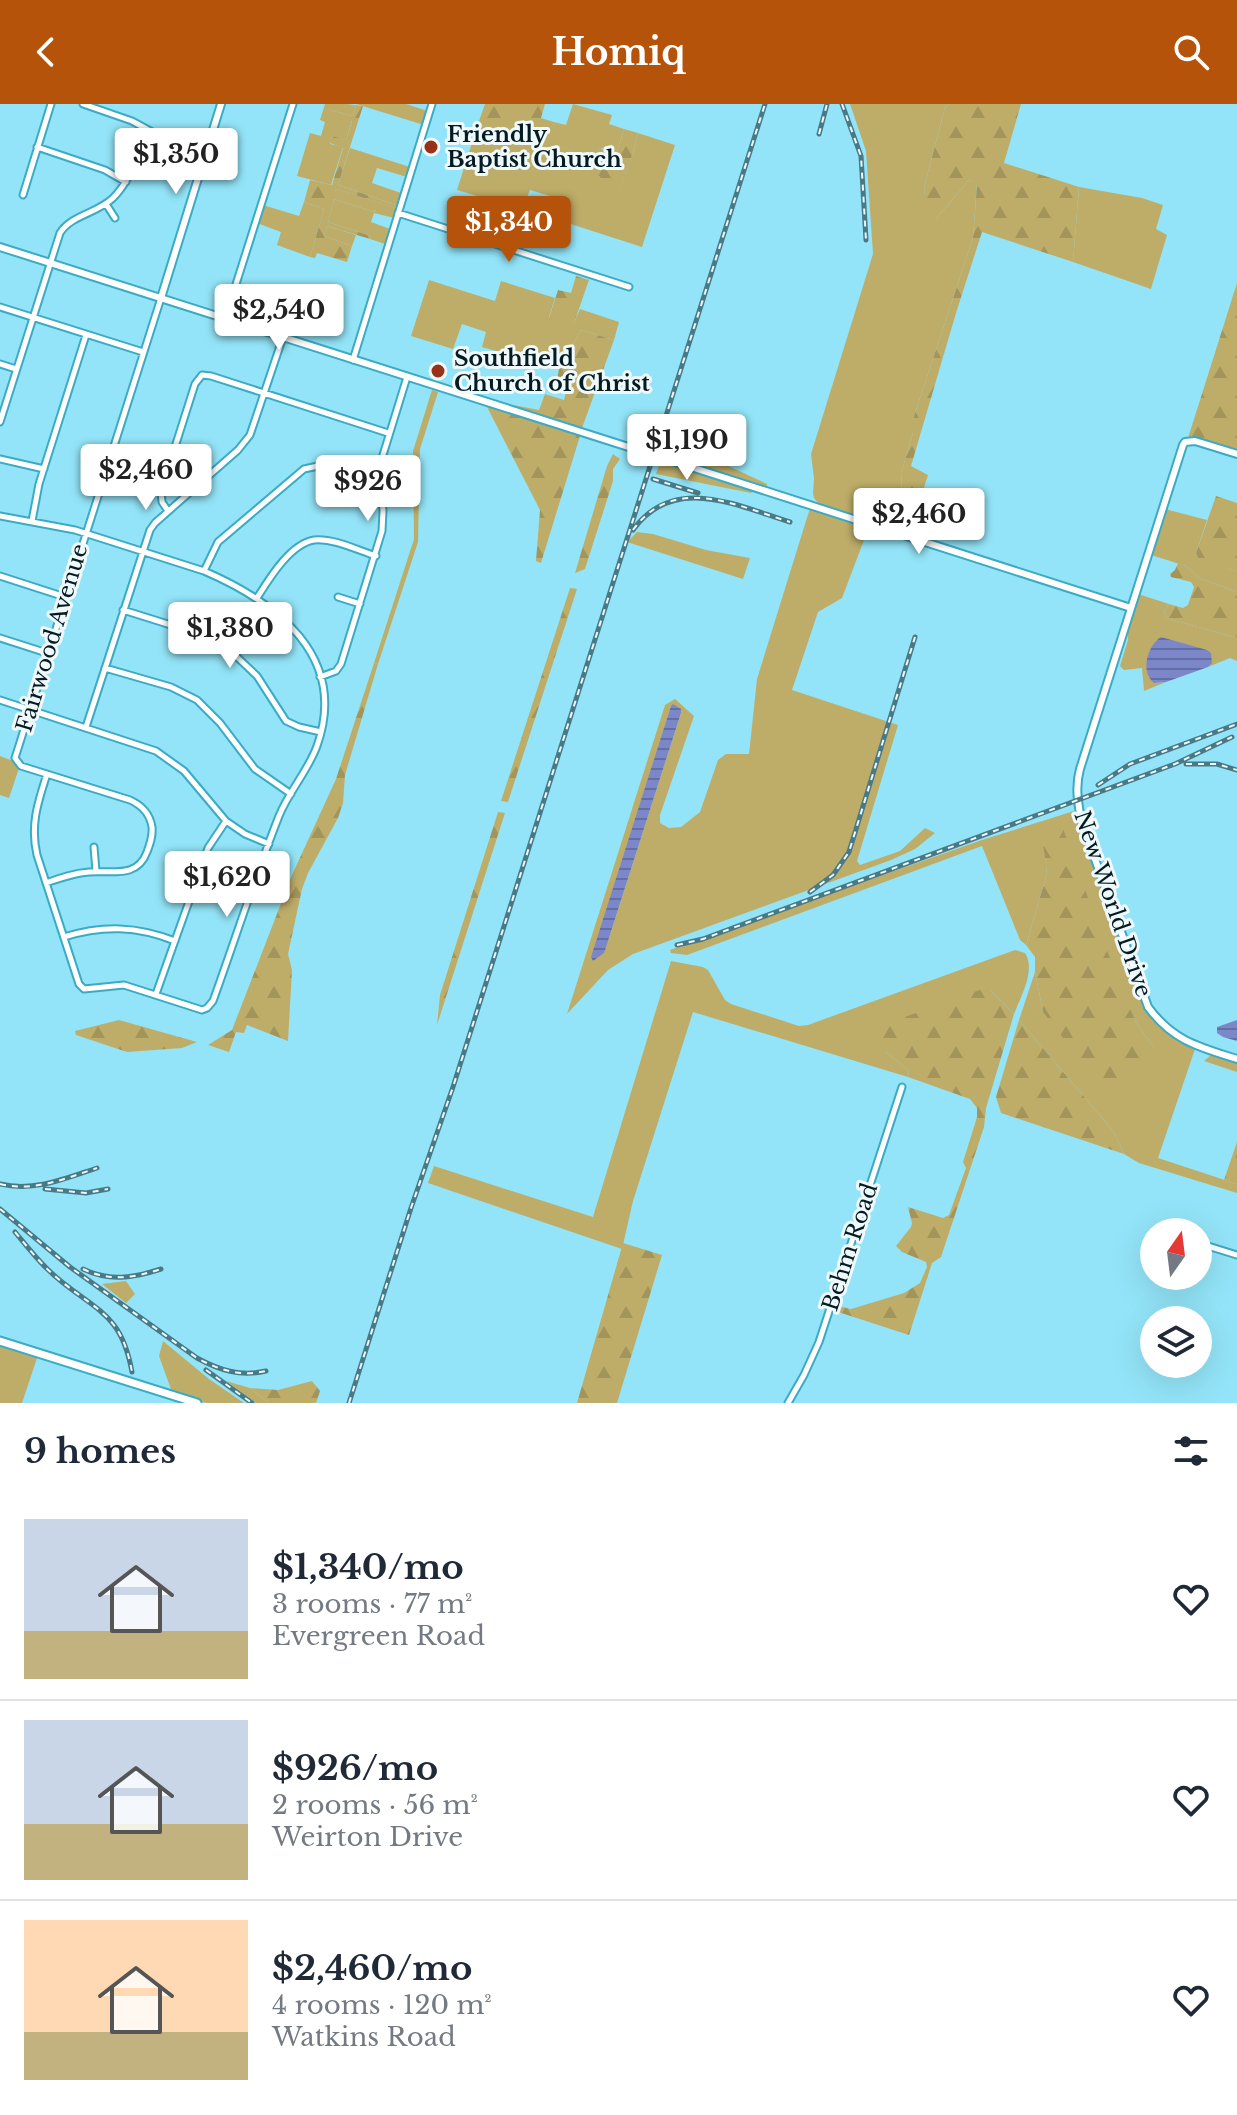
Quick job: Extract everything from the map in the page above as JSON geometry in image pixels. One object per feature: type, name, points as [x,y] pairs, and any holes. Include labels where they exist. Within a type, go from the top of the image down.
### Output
[{"type":"main road","points":[[0,1341],[197,1403]]},
{"type":"street","points":[[23,195],[51,104]]},
{"type":"street","points":[[83,104],[132,121],[165,139],[206,151]]},
{"type":"street","name":"Fairwood Avenue","points":[[47,774],[21,766],[16,760],[221,104]]},
{"type":"street","points":[[225,319],[293,104]]},
{"type":"street","points":[[353,360],[432,104]]},
{"type":"street","points":[[0,422],[60,233],[65,225],[106,204],[126,182],[150,132]]},
{"type":"street","points":[[37,147],[105,170],[126,182]]},
{"type":"street","points":[[106,204],[115,218]]},
{"type":"street","points":[[398,213],[629,287]]},
{"type":"street","points":[[0,247],[1131,608]]},
{"type":"street","points":[[0,307],[143,352]]},
{"type":"street","points":[[32,521],[44,469],[86,335]]},
{"type":"street","points":[[86,727],[152,526],[244,443],[255,425],[283,337]]},
{"type":"street","points":[[0,364],[16,369]]},
{"type":"street","points":[[168,511],[162,502],[161,491],[199,376],[211,376],[388,433]]},
{"type":"street","points":[[320,677],[336,671],[341,664],[376,556],[383,525],[383,455],[407,377]]},
{"type":"street","name":"New World Drive","points":[[1237,454],[1195,441],[1183,445],[1077,782],[1076,795],[1081,820],[1148,1007],[1164,1026],[1182,1040],[1237,1059]]},
{"type":"street","points":[[0,459],[44,469]]},
{"type":"street","points":[[204,571],[218,542],[304,469],[318,466],[349,475],[381,478]]},
{"type":"street","points":[[0,516],[85,533],[204,571],[257,598],[279,614],[297,631],[320,677],[323,710],[321,732],[313,756],[280,815],[213,1001],[207,1008],[197,1010],[124,985],[84,989],[79,984],[46,883],[35,846],[33,829],[36,808],[47,774],[139,805],[147,814],[152,832],[144,861],[134,869],[96,871],[46,883]]},
{"type":"street","points":[[257,598],[293,550],[311,541],[328,541],[376,556]]},
{"type":"street","points":[[0,576],[65,597]]},
{"type":"street","points":[[338,597],[360,604]]},
{"type":"street","points":[[123,610],[190,631],[214,642],[237,657],[257,676],[286,721],[321,732]]},
{"type":"street","points":[[0,638],[47,653]]},
{"type":"street","points":[[105,668],[171,687],[197,700],[220,723],[255,769],[291,794]]},
{"type":"street","points":[[0,700],[136,743],[166,757],[184,771],[226,821],[245,834],[269,844]]},
{"type":"street","points":[[156,994],[208,848],[226,821]]},
{"type":"street","points":[[94,847],[96,871]]},
{"type":"street","points":[[64,937],[93,929],[118,928],[142,930],[175,941]]},
{"type":"street","name":"Behm Road","points":[[788,1403],[819,1342],[902,1087]]},
{"type":"street","points":[[1212,1247],[1237,1255]]},
{"type":"green space","points":[[325,104],[356,107],[353,116],[330,110],[329,113],[352,120],[346,140],[332,137],[330,144],[343,147],[331,185],[297,176],[310,133],[321,136],[325,122],[320,120]]},
{"type":"green space","points":[[347,104],[363,106],[338,185],[396,205],[395,208],[336,189],[335,195],[376,209],[374,212],[334,199],[328,222],[371,236],[370,239],[327,226],[324,236],[352,246],[347,262],[317,253],[315,258],[310,257],[324,209],[304,202],[310,180],[332,185],[343,148],[330,143],[332,136],[346,140],[352,121],[328,113],[330,110],[353,116],[356,107]]},
{"type":"green space","points":[[356,104],[406,104],[428,111],[424,125]]},
{"type":"green space","points":[[485,104],[545,104],[541,118],[554,122],[550,142],[594,158],[600,148],[603,149],[598,165],[606,170],[612,167],[624,129],[638,133],[619,193],[613,193],[592,167],[528,140],[478,124]]},
{"type":"green space","points":[[573,104],[612,115],[609,124],[624,129],[612,167],[606,170],[598,165],[603,148],[594,158],[549,142],[554,122],[566,125]]},
{"type":"green space","points":[[850,104],[949,104],[945,107],[924,188],[928,219],[936,219],[969,180],[977,183],[973,238],[913,419],[913,433],[901,473],[902,490],[890,527],[819,504],[813,493],[811,454],[873,254],[866,151]]},
{"type":"green space","points":[[949,104],[1021,104],[1004,163],[1079,187],[1073,262],[982,232],[911,466],[928,475],[914,519],[895,513],[902,490],[901,473],[913,433],[913,419],[973,238],[977,184],[969,180],[936,219],[927,219],[924,188],[945,107]]},
{"type":"green space","points":[[478,124],[528,140],[592,167],[619,192],[638,133],[675,145],[642,247],[552,218],[557,198],[530,190],[522,209],[457,190]]},
{"type":"green space","points":[[350,148],[410,167],[407,177],[377,168],[372,183],[401,193],[394,218],[374,213],[371,222],[390,229],[385,244],[370,239],[371,236],[328,222],[334,199],[374,212],[376,210],[334,195],[336,189],[396,208],[396,205],[338,185]]},
{"type":"green space","points":[[1079,187],[1142,198],[1163,205],[1156,229],[1167,235],[1151,289],[1073,262]]},
{"type":"green space","points":[[304,202],[324,209],[310,257],[277,245],[281,232],[257,223],[263,205],[299,216]]},
{"type":"green space","points":[[327,226],[356,235],[352,246],[324,236]]},
{"type":"green space","points":[[576,276],[589,280],[573,326],[549,318],[558,290],[571,293]]},
{"type":"green space","points":[[429,280],[495,301],[501,281],[555,298],[549,317],[573,325],[580,309],[619,322],[614,340],[581,330],[559,369],[482,347],[486,332],[462,324],[453,349],[411,336]]},
{"type":"green space","points":[[1237,283],[1237,452],[1188,438]]},
{"type":"green space","points":[[581,330],[614,340],[582,428],[503,403],[539,410],[545,394],[564,400],[567,388],[557,380],[559,369]]},
{"type":"green space","points":[[432,390],[438,392],[420,449],[418,542],[378,664],[374,663],[414,539],[413,451]]},
{"type":"green space","points":[[486,405],[580,436],[541,563],[536,561],[540,510]]},
{"type":"green space","points":[[668,438],[767,484],[767,488],[663,453]]},
{"type":"green space","points":[[613,454],[620,459],[613,469],[613,481],[585,569],[575,573],[607,466]]},
{"type":"green space","points":[[660,462],[755,490],[751,493],[656,474]]},
{"type":"green space","points":[[1216,496],[1237,503],[1237,571],[1199,560],[1196,553]]},
{"type":"green space","points":[[810,508],[869,527],[842,598],[818,612],[792,690],[898,725],[857,861],[860,865],[900,851],[925,828],[935,833],[915,849],[891,860],[633,954],[608,970],[567,1014],[665,705],[675,699],[694,716],[660,815],[660,823],[669,828],[681,827],[700,812],[718,760],[726,754],[749,754],[757,679]],"holes":[[[671,706],[681,713],[608,941],[592,959]]]},
{"type":"green space","points":[[1165,509],[1207,520],[1196,553],[1199,559],[1237,571],[1237,592],[1199,578],[1186,566],[1151,555]]},
{"type":"green space","points":[[637,532],[750,558],[743,579],[627,542]]},
{"type":"green space","points":[[1178,563],[1199,578],[1237,592],[1237,638],[1166,618],[1164,611],[1169,604],[1183,608],[1188,605],[1194,587],[1191,582],[1171,577]]},
{"type":"green space","points":[[570,588],[577,589],[508,802],[501,801]]},
{"type":"green space","points":[[1138,594],[1169,604],[1164,611],[1166,618],[1237,638],[1237,661],[1230,658],[1208,667],[1212,662],[1154,683],[1166,682],[1144,691],[1142,668],[1124,670],[1120,666],[1128,640],[1127,623]]},
{"type":"green space","points":[[374,663],[378,664],[345,775],[343,803],[302,889],[288,954],[292,970],[288,1041],[247,1025],[244,1033],[236,1032],[229,1052],[208,1045],[232,1030],[292,875],[336,779]]},
{"type":"green space","points":[[0,756],[13,761],[19,768],[9,798],[0,795]]},
{"type":"green space","points":[[1074,811],[1140,997],[1163,1028],[1195,1049],[1158,1158],[1237,1184],[1237,1193],[1139,1163],[1124,1154],[1114,1132],[1019,1020],[1035,972],[1043,1012],[1154,1047],[1138,1026],[1042,829],[1047,873],[1026,945],[1020,940],[982,846],[687,955],[671,953],[670,950],[982,840]]},
{"type":"green space","points":[[498,812],[505,813],[437,1025],[440,995]]},
{"type":"green space","points":[[1061,823],[1121,989],[1138,1026],[1154,1047],[1171,1060],[1100,1086],[1043,1012],[1035,957],[1026,945],[1047,873],[1041,828]]},
{"type":"green space","points":[[1015,950],[1025,953],[1029,967],[1014,1014],[991,991],[886,1052],[909,1071],[908,1077],[693,1012],[633,1201],[622,1249],[428,1183],[434,1166],[593,1217],[671,961],[708,970],[725,1000],[731,1004],[799,1026]]},
{"type":"green space","points":[[985,988],[1014,1014],[986,1108],[984,1127],[941,1257],[932,1263],[909,1335],[832,1310],[834,1305],[851,1309],[904,1293],[920,1283],[926,1262],[902,1252],[896,1246],[911,1227],[908,1207],[943,1218],[949,1215],[966,1168],[963,1162],[977,1117],[977,1108],[970,1099],[908,1077],[909,1071],[886,1052],[877,1027]]},
{"type":"green space","points":[[119,1020],[197,1042],[182,1048],[127,1052],[76,1035],[75,1031]]},
{"type":"green space","points":[[1019,1020],[1114,1132],[1124,1154],[1001,1113],[996,1097]]},
{"type":"green space","points":[[1211,1055],[1237,1062],[1237,1072],[1204,1061]]},
{"type":"green space","points":[[1237,1142],[1237,1184],[1224,1180]]},
{"type":"green space","points":[[623,1243],[662,1255],[617,1403],[577,1403]]},
{"type":"green space","points":[[126,1281],[135,1294],[126,1303],[102,1284]]},
{"type":"green space","points":[[163,1341],[244,1403],[206,1403],[172,1392],[159,1356]]},
{"type":"green space","points":[[0,1343],[38,1355],[22,1403],[0,1403]]},
{"type":"green space","points":[[226,1381],[250,1388],[269,1403],[256,1403]]},
{"type":"green space","points":[[312,1381],[320,1391],[316,1403],[269,1403],[250,1388],[278,1390]]},
{"type":"water","points":[[1161,637],[1207,650],[1211,653],[1212,663],[1166,682],[1154,683],[1147,672],[1147,659],[1152,646]]},
{"type":"water","points":[[673,704],[681,709],[681,713],[604,953],[593,961],[591,957]]},
{"type":"water","points":[[1237,1020],[1237,1041],[1217,1033],[1217,1027]]},
{"type":"railway","points":[[349,1403],[453,1087],[765,104]]},
{"type":"railway","points":[[819,134],[827,104]]},
{"type":"railway","points":[[842,104],[861,156],[866,240]]},
{"type":"railway","points":[[653,479],[698,493]]},
{"type":"railway","points":[[633,530],[649,513],[667,502],[687,498],[728,502],[790,522]]},
{"type":"railway","points":[[810,892],[833,875],[849,852],[915,637]]},
{"type":"railway","points":[[1098,785],[1130,764],[1237,724]]},
{"type":"railway","points":[[677,945],[703,939],[1175,764],[1232,737]]},
{"type":"railway","points":[[1186,764],[1217,764],[1237,770]]},
{"type":"railway","points":[[0,1184],[37,1185],[97,1168]]},
{"type":"railway","points":[[45,1189],[86,1193],[108,1189]]},
{"type":"railway","points":[[0,1209],[70,1267],[197,1358],[230,1371],[266,1371]]},
{"type":"railway","points":[[15,1232],[49,1270],[108,1318],[122,1339],[132,1372]]},
{"type":"railway","points":[[83,1269],[103,1276],[122,1277],[161,1269]]},
{"type":"railway","points":[[206,1370],[252,1403]]},
{"type":"place","name":"Friendly Baptist Church","points":[[431,147]]},
{"type":"place","name":"Southfield Church of Christ","points":[[438,371]]}]
